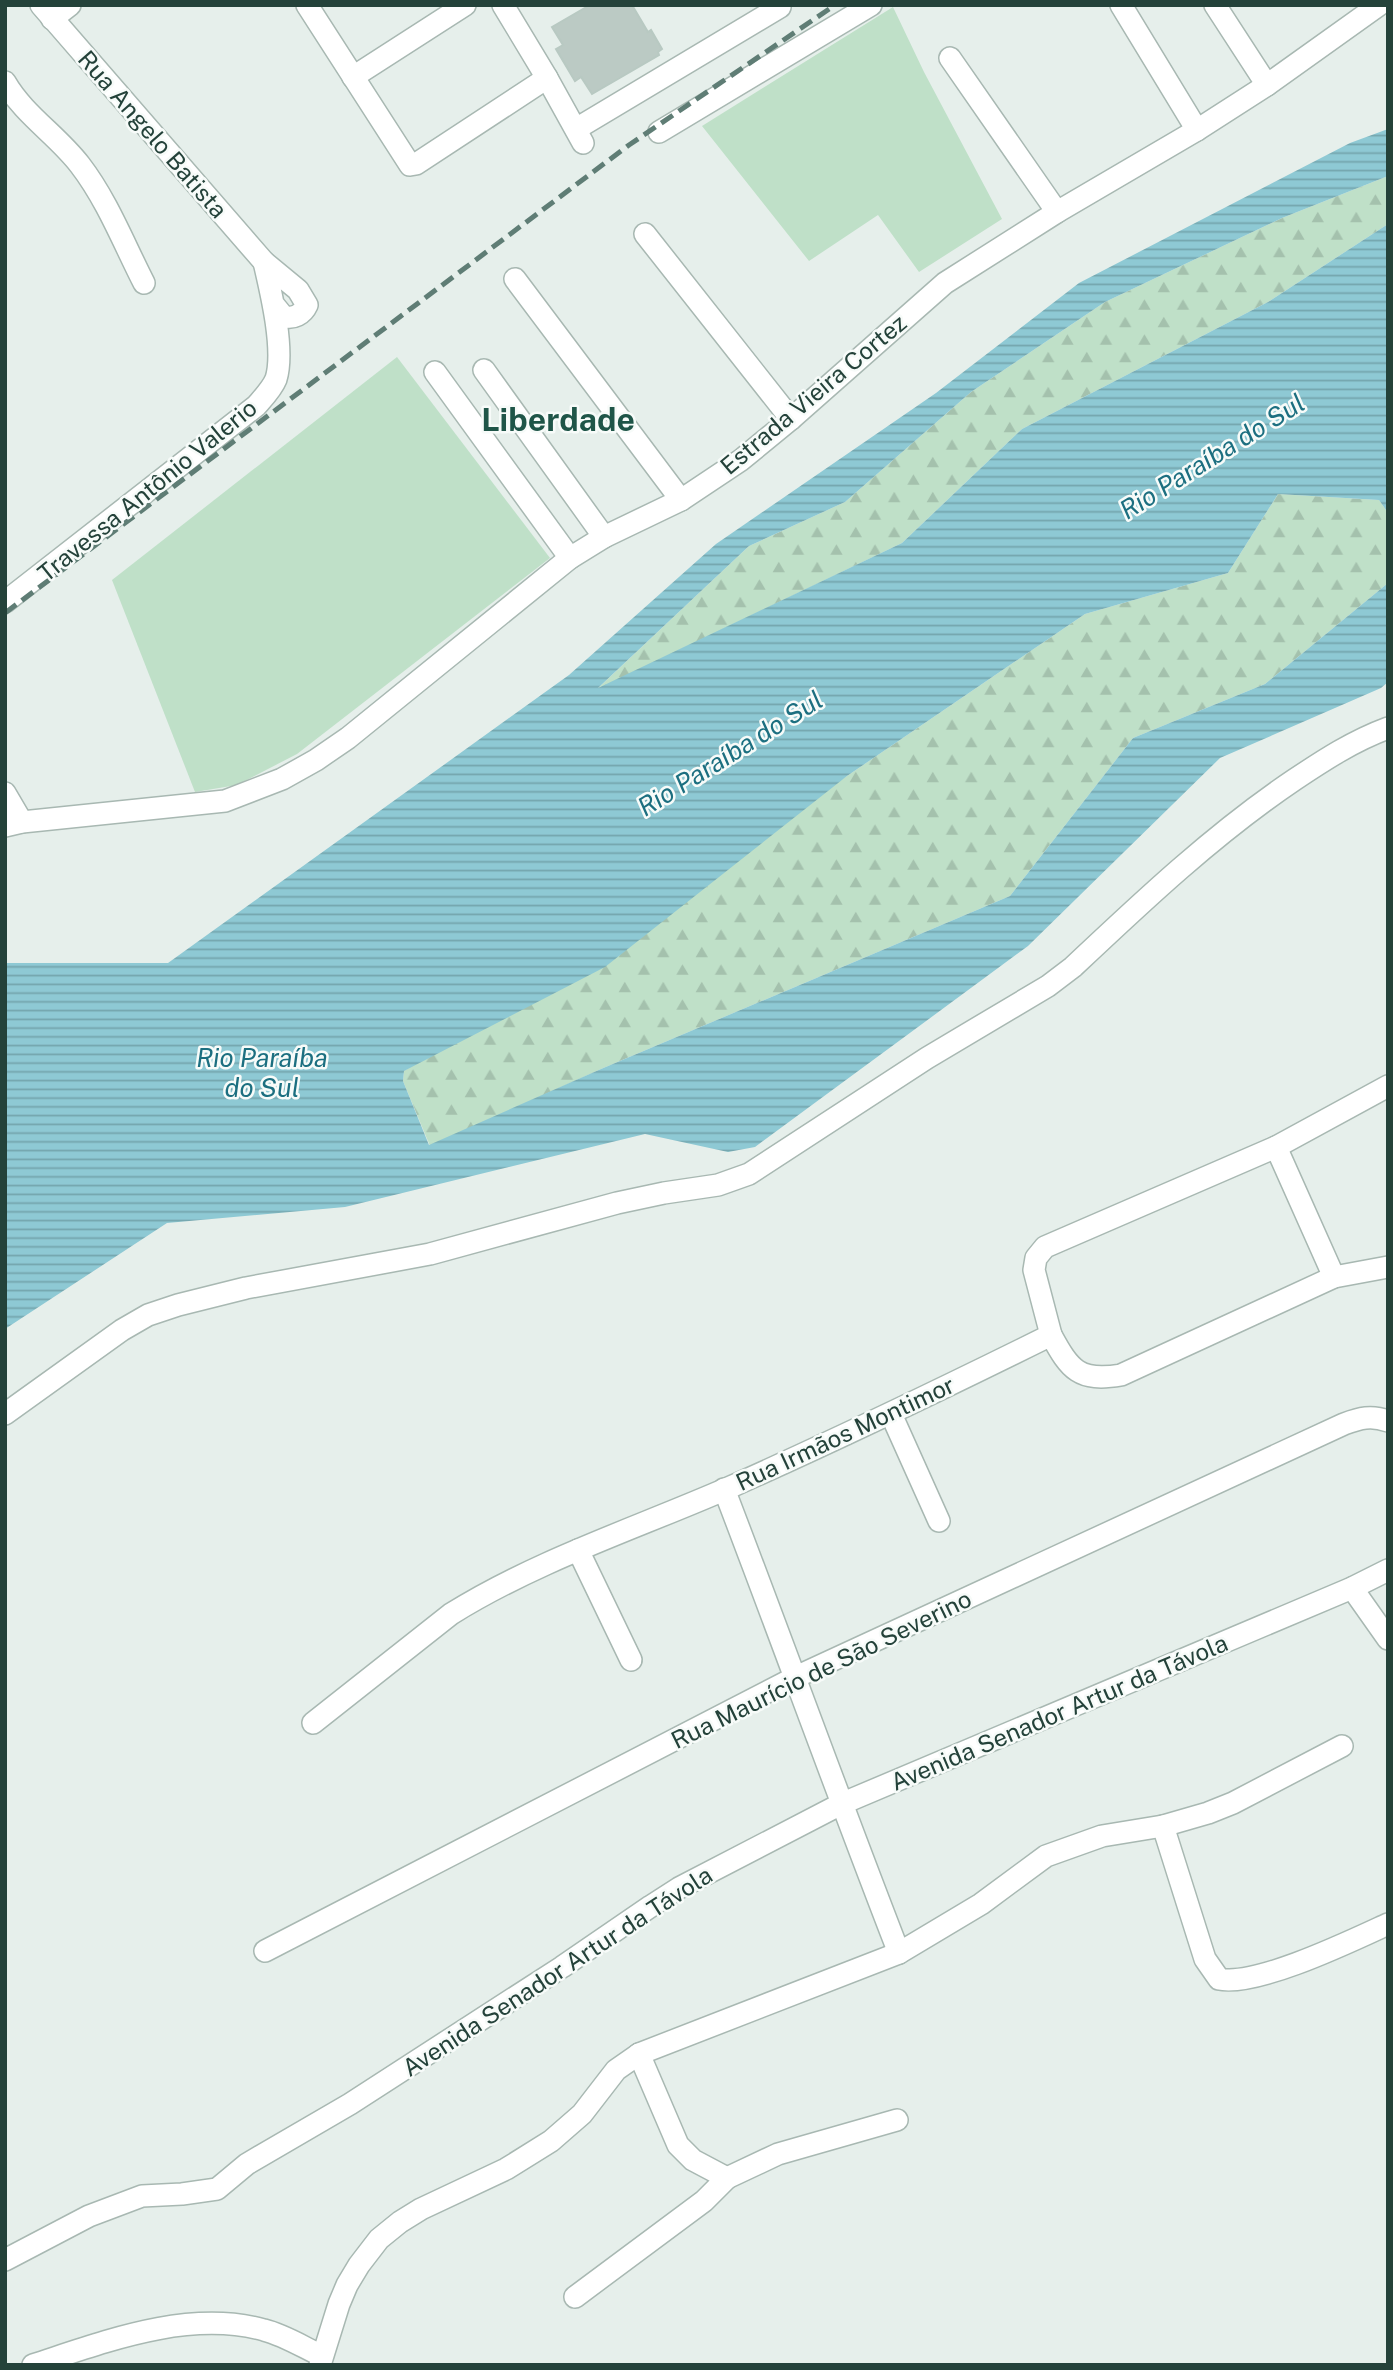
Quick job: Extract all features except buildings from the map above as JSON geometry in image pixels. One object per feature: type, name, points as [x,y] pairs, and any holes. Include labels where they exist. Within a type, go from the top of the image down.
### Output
[{"type":"street","points":[[47,12],[70,5]]},
{"type":"street","points":[[307,5],[410,165],[416,164],[547,78]]},
{"type":"street","points":[[353,76],[465,5]]},
{"type":"street","points":[[503,5],[579,136],[780,7]]},
{"type":"street","points":[[659,132],[871,5]]},
{"type":"street","points":[[1121,5],[1197,130]]},
{"type":"street","points":[[1214,5],[1267,85]]},
{"type":"street","name":"Estrada Vieira Cortez","points":[[13,824],[206,804],[253,792],[316,760],[348,738],[570,558],[604,537],[681,500],[741,460],[945,283],[1057,212],[1197,130],[1267,85],[1379,5]]},
{"type":"street","name":"Rua Angelo Batista","points":[[47,12],[264,262],[298,290],[307,305],[297,316],[283,316],[274,305],[264,262]]},
{"type":"street","points":[[950,58],[1057,212]]},
{"type":"street","points":[[5,82],[24,108],[54,136],[88,176],[144,284]]},
{"type":"street","points":[[645,234],[790,419]]},
{"type":"street","points":[[515,279],[681,500]]},
{"type":"street","name":"Travessa Antônio Valerio","points":[[5,602],[267,394],[275,380],[277,366],[274,305]]},
{"type":"street","points":[[484,370],[604,537]]},
{"type":"street","points":[[435,372],[570,558]]},
{"type":"street","points":[[5,1414],[122,1330],[148,1315],[178,1304],[246,1288],[430,1254],[617,1203],[718,1185],[749,1174],[927,1058],[1048,986],[1073,967],[1241,817],[1336,752],[1388,728]]},
{"type":"street","points":[[5,793],[13,824]]},
{"type":"street","points":[[1388,1086],[1276,1147],[1056,1241],[1039,1253],[1034,1270],[1051,1335],[1066,1363],[1082,1375],[1092,1378],[1121,1375],[1334,1277],[1388,1266]]},
{"type":"street","points":[[1276,1147],[1334,1277]]},
{"type":"street","name":"Rua Irmãos Montimor","points":[[313,1723],[451,1614],[480,1598],[578,1550],[724,1489],[891,1414],[1051,1335]]},
{"type":"street","points":[[891,1414],[939,1521]]},
{"type":"street","name":"Rua Maurício de São Severino","points":[[265,1951],[796,1677],[1344,1424],[1373,1417],[1388,1421]]},
{"type":"street","points":[[724,1489],[899,1953]]},
{"type":"street","points":[[578,1550],[631,1660]]},
{"type":"street","name":"Avenida Senador Artur da Távola","points":[[5,2259],[89,2216],[142,2196],[217,2189],[247,2164],[350,2104],[660,1900],[841,1804],[1352,1588],[1388,1570]]},
{"type":"street","points":[[1352,1588],[1388,1639]]},
{"type":"street","points":[[33,2365],[143,2331],[188,2325],[233,2325],[261,2329],[321,2361],[347,2285],[359,2264],[379,2239],[421,2209],[506,2169],[551,2141],[582,2114],[616,2070],[639,2054],[899,1953],[981,1905],[1046,1856],[1102,1836],[1163,1826],[1233,1803],[1342,1745]]},
{"type":"street","points":[[1163,1826],[1205,1959],[1219,1979],[1240,1980],[1277,1969],[1388,1924]]},
{"type":"street","points":[[639,2054],[678,2145],[693,2160],[727,2178]]},
{"type":"street","points":[[575,2297],[704,2201],[727,2178],[756,2162],[897,2120]]},
{"type":"green space","points":[[893,7],[924,72],[1002,219],[919,272],[878,215],[809,261],[702,126]]},
{"type":"green space","points":[[1388,176],[1388,224],[1268,302],[1022,429],[902,543],[596,690],[749,546],[845,502],[971,392],[1105,302],[1282,218]]},
{"type":"green space","points":[[397,357],[550,558],[297,754],[237,785],[195,792],[112,580]]},
{"type":"green space","points":[[1278,494],[1379,500],[1388,513],[1388,583],[1265,684],[1133,738],[1010,896],[601,1069],[430,1146],[403,1081],[404,1071],[1085,614],[1228,573]]},
{"type":"water","name":"Rio Paraíba do Sul","points":[[1388,129],[1388,176],[1282,218],[1105,302],[971,392],[845,502],[749,546],[598,688],[902,543],[1022,429],[1268,302],[1388,224],[1388,513],[1379,500],[1278,494],[1228,573],[1085,614],[847,776],[605,967],[404,1071],[403,1081],[429,1145],[601,1069],[1010,896],[1133,738],[1265,684],[1388,583],[1388,682],[1381,688],[1220,758],[1028,946],[755,1147],[728,1152],[645,1134],[345,1207],[167,1223],[5,1329],[5,963],[168,963],[569,675],[716,544],[936,393],[1079,283],[1350,143]]},
{"type":"railway","points":[[5,613],[629,145],[835,5]]},
{"type":"district","name":"Liberdade","points":[[558,419]]}]
